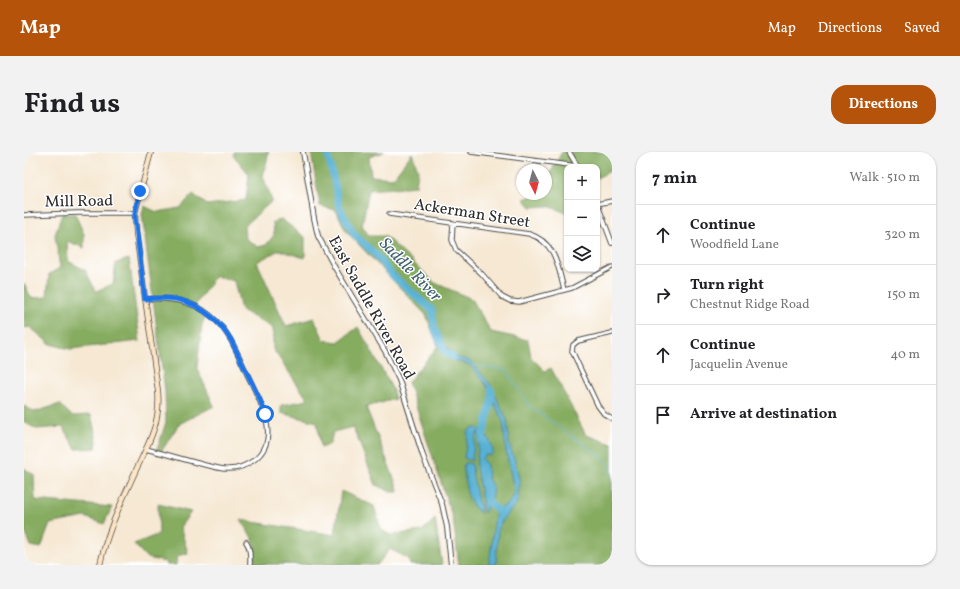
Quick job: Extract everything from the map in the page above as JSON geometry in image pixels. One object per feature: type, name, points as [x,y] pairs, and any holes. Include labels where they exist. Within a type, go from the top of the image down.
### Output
[{"type":"main road","points":[[100,565],[110,530],[156,427],[159,400],[136,233],[135,213],[141,184],[151,152]]},
{"type":"street","name":"East Saddle River Road","points":[[303,152],[318,236],[335,268],[387,355],[399,380],[422,456],[442,504],[447,526],[451,565]]},
{"type":"street","points":[[471,152],[564,165]]},
{"type":"street","points":[[569,152],[576,164]]},
{"type":"street","points":[[600,203],[612,201]]},
{"type":"street","points":[[600,212],[612,243]]},
{"type":"street","name":"Mill Road","points":[[24,215],[135,213]]},
{"type":"street","name":"Ackerman Street","points":[[389,214],[529,234],[542,239],[550,247],[555,257],[564,290]]},
{"type":"street","points":[[453,223],[452,240],[456,250],[506,300],[519,302],[564,290],[580,284],[612,267]]},
{"type":"street","points":[[145,299],[167,298],[187,303],[209,314],[220,325],[231,340],[260,400],[268,429],[267,440],[258,457],[248,464],[235,468],[222,469],[146,449]]},
{"type":"street","points":[[612,333],[578,341],[573,345],[572,351],[598,406],[604,414],[612,419]]},
{"type":"street","points":[[246,542],[250,550],[250,565]]},
{"type":"green space","points":[[234,152],[269,152],[263,176],[272,201],[244,226],[245,238],[258,247],[266,245],[274,235],[273,222],[281,219],[305,237],[305,258],[279,250],[257,262],[286,326],[314,318],[324,340],[338,342],[358,327],[392,388],[395,399],[366,407],[398,492],[391,492],[376,485],[353,427],[333,432],[330,444],[321,448],[317,422],[281,413],[281,405],[308,400],[273,349],[273,328],[241,310],[234,281],[215,276],[194,307],[206,316],[202,324],[197,368],[214,406],[179,424],[159,455],[155,453],[166,422],[165,391],[142,214],[144,206],[157,212],[180,208],[193,194],[207,205],[246,200],[249,174],[234,156]]},
{"type":"green space","points":[[311,152],[384,152],[369,157],[371,176],[393,178],[412,153],[418,170],[416,186],[369,190],[362,225],[369,236],[385,236],[435,283],[472,299],[491,332],[528,340],[531,357],[545,371],[551,368],[586,435],[612,444],[612,565],[459,565],[453,519],[408,382],[438,346],[426,315],[346,231],[336,210],[320,206]]},
{"type":"green space","points":[[562,152],[612,152],[612,170],[600,176],[600,164],[564,164],[564,212],[548,206],[531,207],[525,200],[552,200],[552,170]]},
{"type":"green space","points":[[62,214],[75,214],[84,234],[84,248],[67,241],[68,261],[85,270],[96,291],[113,284],[116,263],[129,259],[140,341],[70,349],[50,344],[30,327],[24,328],[24,283],[31,298],[47,297],[49,274],[60,268],[55,235]]},
{"type":"green space","points":[[60,404],[72,416],[91,415],[97,441],[96,448],[76,449],[63,427],[36,429],[24,422],[24,406],[35,412]]},
{"type":"green space","points":[[24,468],[34,475],[35,500],[112,507],[104,524],[85,517],[50,524],[41,548],[31,546],[24,529]]},
{"type":"green space","points":[[341,491],[374,506],[381,530],[390,535],[422,531],[435,519],[442,565],[410,565],[409,559],[390,549],[377,565],[255,564],[253,539],[240,520],[335,535]]},
{"type":"green space","points":[[158,504],[191,512],[180,527],[188,553],[177,556],[176,565],[166,565],[166,562],[147,558],[134,544],[159,534]]},
{"type":"water","points":[[447,348],[456,357],[470,361],[490,384],[507,420],[509,444],[520,482],[517,503],[504,518],[498,528],[496,565],[489,565],[495,515],[500,508],[507,505],[513,497],[514,490],[506,451],[503,422],[487,386],[482,379],[470,365],[448,358],[444,353]]},
{"type":"water","points":[[473,428],[481,430],[487,436],[493,449],[493,453],[491,455],[485,455],[482,459],[487,465],[488,479],[493,487],[491,500],[486,506],[487,509],[484,513],[476,467],[479,438],[478,431],[475,439],[472,461],[464,458],[468,434],[467,432]]},
{"type":"water","points":[[465,463],[472,465],[477,501],[480,504],[481,513],[471,502],[467,493],[464,471]]},
{"type":"waterway","name":"Saddle River","points":[[327,152],[338,202],[354,234],[376,255],[392,275],[432,310],[435,330],[445,352],[453,357]]},
{"type":"waterway","points":[[473,365],[506,370],[530,407],[601,456],[608,464],[612,474]]},
{"type":"waterway","name":"Saddle River","points":[[482,442],[492,398],[491,390]]},
{"type":"waterway","name":"Saddle River","points":[[486,496],[490,503],[500,513],[499,518]]},
{"type":"route","points":[[140,191],[135,218],[145,299],[167,298],[179,300],[195,306],[209,314],[227,333],[231,340],[260,400],[265,414]]}]
